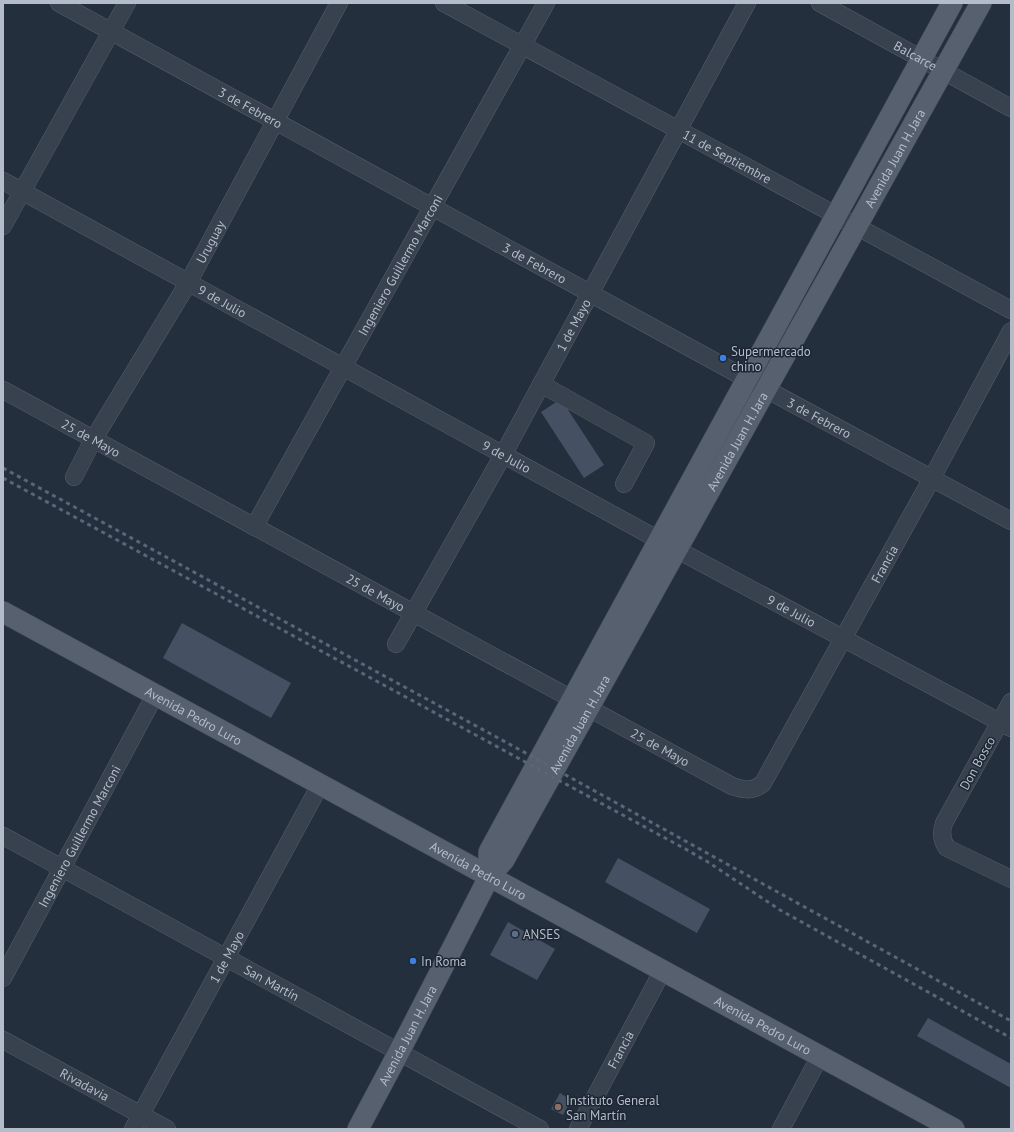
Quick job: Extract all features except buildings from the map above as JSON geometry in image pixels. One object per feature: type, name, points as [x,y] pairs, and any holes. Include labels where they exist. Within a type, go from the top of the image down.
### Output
[{"type":"main road","name":"Avenida Juan H. Jara","points":[[358,1129],[489,877],[504,860],[659,540],[952,3]]},
{"type":"main road","name":"Avenida Juan H. Jara","points":[[580,704],[677,549],[981,3]]},
{"type":"main road","name":"Avenida Pedro Luro","points":[[4,615],[155,695],[954,1129]]},
{"type":"street","name":"3 de Febrero","points":[[59,3],[747,379],[1011,521]]},
{"type":"street","points":[[3,226],[127,3]]},
{"type":"street","name":"Uruguay","points":[[74,477],[93,440],[188,283],[339,3]]},
{"type":"street","name":"11 de Septiembre","points":[[444,3],[1011,310]]},
{"type":"street","name":"Ingeniero Guillermo Marconi","points":[[254,527],[434,207],[546,3]]},
{"type":"street","name":"1 de Mayo","points":[[396,644],[503,455],[747,3]]},
{"type":"street","name":"Balcarce","points":[[820,3],[1011,108]]},
{"type":"street","name":"9 de Julio","points":[[3,181],[659,540],[1005,725]]},
{"type":"street","name":"Francia","points":[[751,790],[758,788],[763,783],[932,478],[1011,331]]},
{"type":"street","points":[[541,384],[646,443],[624,484]]},
{"type":"street","name":"25 de Mayo","points":[[3,390],[732,786],[751,790]]},
{"type":"street","name":"Ingeniero Guillermo Marconi","points":[[3,978],[155,695]]},
{"type":"street","name":"Don Bosco","points":[[1011,702],[1005,725],[944,823],[942,838],[947,848],[1011,879]]},
{"type":"street","name":"1 de Mayo","points":[[137,1122],[320,785]]},
{"type":"street","name":"San Martín","points":[[3,836],[540,1129]]},
{"type":"street","name":"Francia","points":[[578,1129],[663,970]]},
{"type":"street","name":"Rivadavia","points":[[3,1040],[137,1122],[167,1129]]},
{"type":"street","points":[[781,1129],[820,1056]]},
{"type":"railway","points":[[3,468],[555,769],[1011,1021]]},
{"type":"railway","points":[[3,478],[689,851],[780,910],[1011,1038]]},
{"type":"place","name":"Supermercado chino","points":[[723,358]]},
{"type":"place","name":"ANSES","points":[[515,934]]},
{"type":"place","name":"In Roma","points":[[413,961]]},
{"type":"place","name":"Instituto General San Martín","points":[[558,1107]]}]
